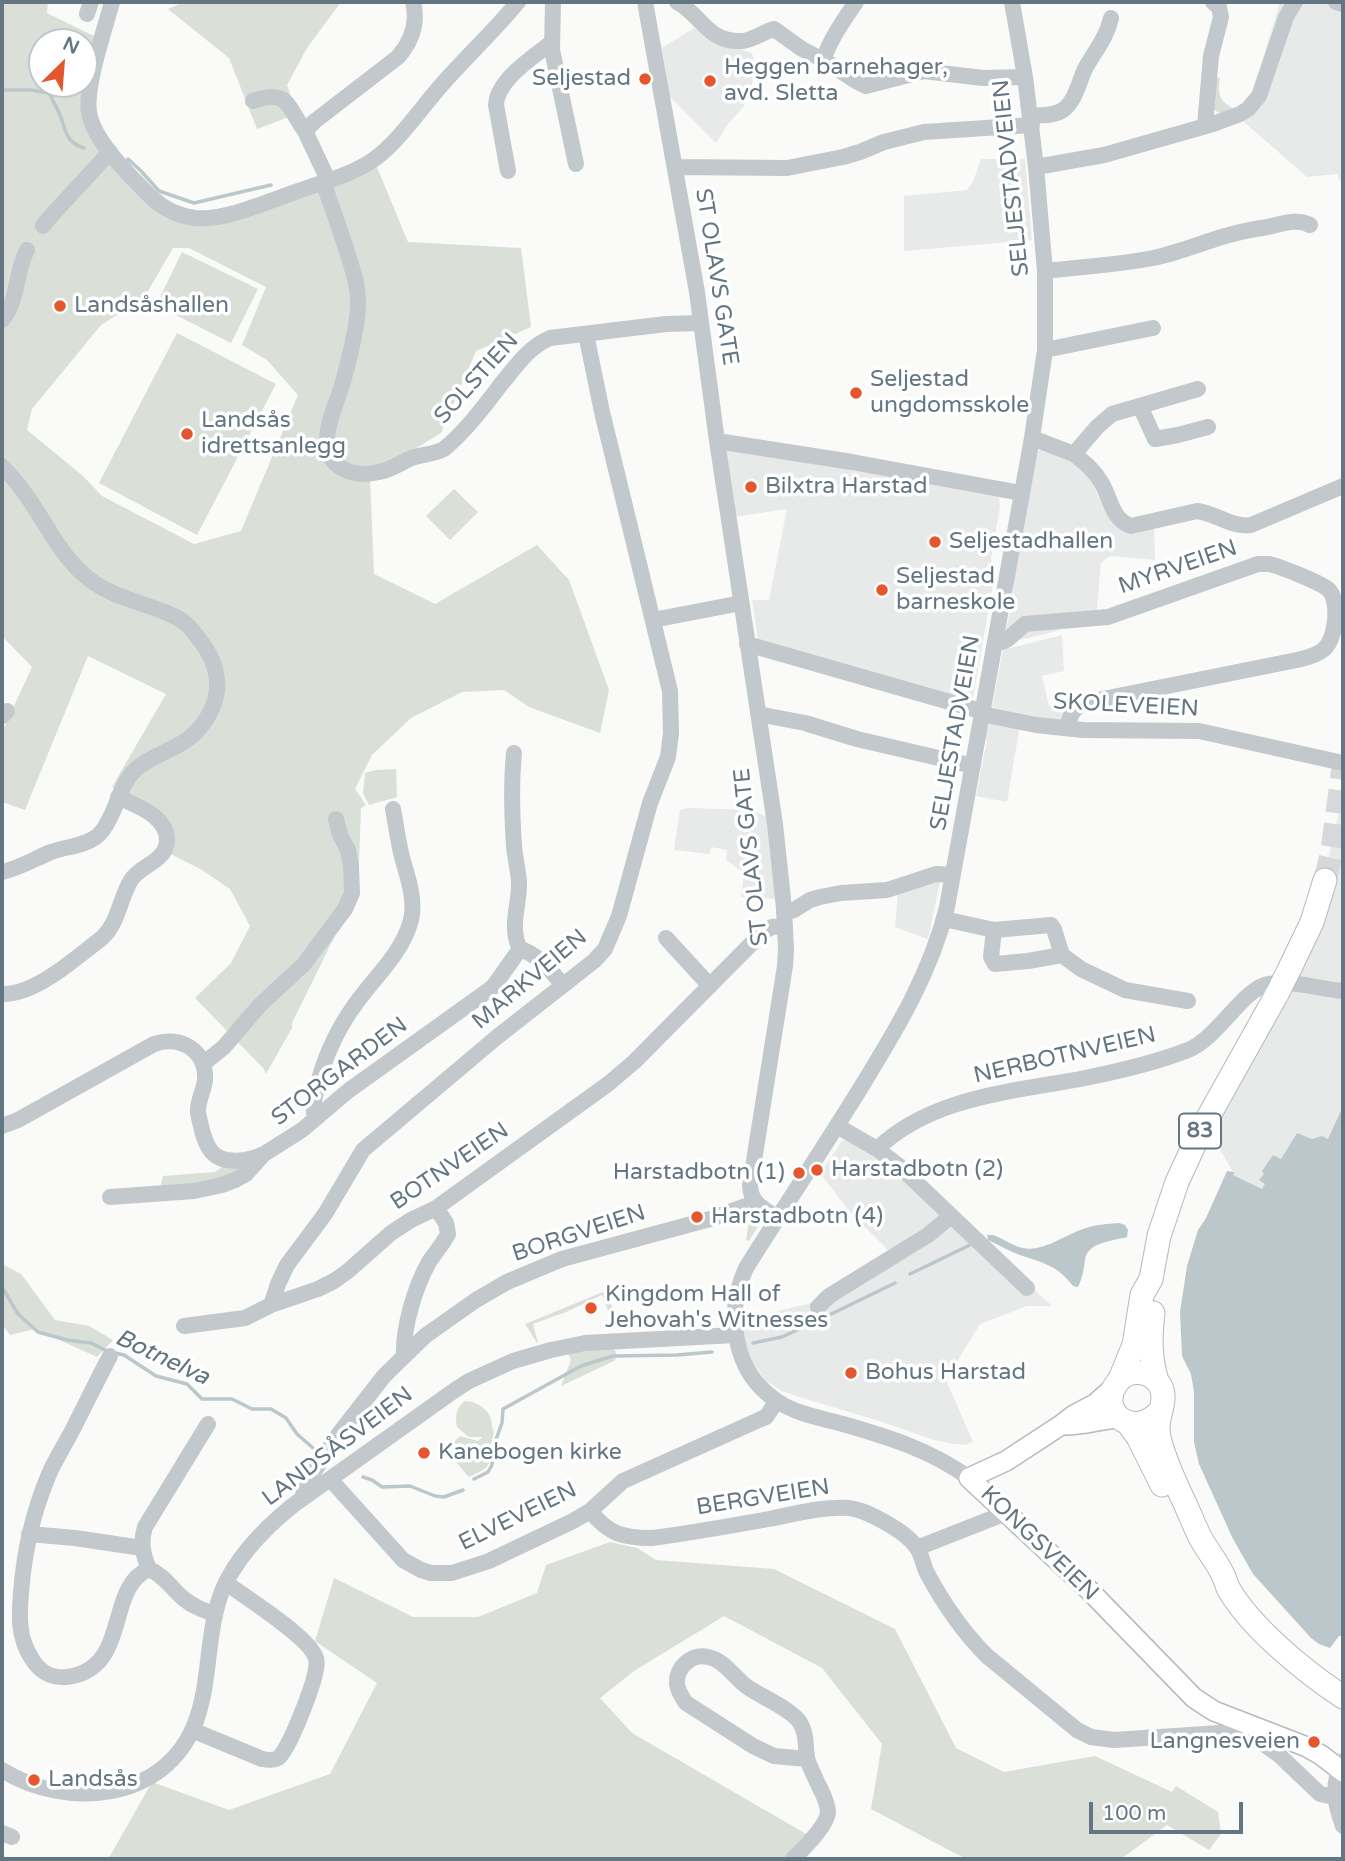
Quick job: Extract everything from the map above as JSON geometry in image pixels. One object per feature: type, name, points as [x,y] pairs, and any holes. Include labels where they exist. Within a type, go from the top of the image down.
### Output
[{"type":"highway","name":"83","points":[[1228,1587],[1215,1576],[1198,1550],[1170,1502],[1138,1437],[1112,1407],[1111,1401],[1134,1345],[1142,1295],[1151,1279],[1165,1217],[1189,1155],[1287,982],[1312,922],[1325,880]]},
{"type":"highway","name":"83","points":[[1151,1279],[1154,1296],[1150,1348],[1152,1364],[1163,1393],[1158,1430],[1165,1457],[1200,1537],[1245,1611],[1270,1638],[1322,1683],[1343,1697]]},
{"type":"highway","points":[[1116,1384],[1130,1373],[1138,1372],[1152,1376],[1157,1381]]},
{"type":"highway","points":[[1123,1420],[1136,1424],[1144,1423],[1152,1420],[1160,1411]]},
{"type":"main road","points":[[970,1478],[1006,1461],[1095,1404],[1116,1384]]},
{"type":"main road","points":[[1061,1425],[1078,1425],[1098,1419],[1123,1420]]},
{"type":"main road","points":[[988,1494],[1006,1461]]},
{"type":"main road","name":"KONGSVEIEN","points":[[970,1478],[1089,1590],[1194,1698],[1214,1711],[1307,1747],[1342,1767]]},
{"type":"street","points":[[112,2],[90,89],[89,113],[110,152],[161,206],[178,215],[197,218],[241,211],[326,181],[373,160],[386,149],[518,2]]},
{"type":"street","points":[[306,131],[405,50],[416,14],[413,2]]},
{"type":"street","points":[[553,2],[551,43],[576,164]]},
{"type":"street","points":[[646,4],[669,2]]},
{"type":"street","points":[[677,2],[717,36],[740,41],[774,29],[866,86],[924,71],[983,78],[1026,77]]},
{"type":"street","points":[[823,60],[834,35],[856,2]]},
{"type":"street","name":"SELJESTADVEIEN","points":[[735,1335],[737,1290],[746,1268],[909,1007],[930,962],[944,919],[1032,438],[1045,350],[1045,271],[1036,167],[1026,77],[1012,2]]},
{"type":"street","points":[[1205,126],[1211,57],[1221,17],[1219,7],[1213,2]]},
{"type":"street","points":[[1036,167],[1104,155],[1240,114],[1254,103],[1264,84],[1286,17],[1295,2]]},
{"type":"street","points":[[1336,2],[1343,4]]},
{"type":"street","name":"ST OLAVS GATE","points":[[646,4],[701,323],[778,849],[785,966],[750,1186],[750,1195],[754,1202]]},
{"type":"street","points":[[675,167],[787,168],[860,152],[884,142],[924,132],[1031,121],[1062,111],[1068,105],[1086,66],[1102,43],[1111,18]]},
{"type":"street","points":[[508,171],[496,105],[497,96],[509,78],[551,43]]},
{"type":"street","points":[[253,101],[280,97],[290,107],[306,131],[326,181]]},
{"type":"street","points":[[43,226],[110,152]]},
{"type":"street","name":"SOLSTIEN","points":[[326,181],[359,298],[345,376],[332,414],[327,441],[329,454],[342,470],[361,474],[382,472],[412,457],[439,452],[481,410],[519,362],[534,347],[551,338],[666,324],[701,323]]},
{"type":"street","points":[[1045,271],[1150,259],[1174,254],[1226,236],[1296,221],[1310,225]]},
{"type":"street","points":[[2,320],[14,298],[20,262],[27,250]]},
{"type":"street","points":[[1045,350],[1153,328]]},
{"type":"street","name":"MARKVEIEN","points":[[271,1305],[287,1265],[325,1214],[363,1150],[496,1037],[599,956],[613,933],[650,803],[671,748],[670,691],[602,412],[586,334]]},
{"type":"street","points":[[1074,454],[1097,426],[1112,414],[1198,388]]},
{"type":"street","points":[[1140,406],[1155,439],[1208,427]]},
{"type":"street","points":[[1032,438],[1074,454],[1093,469],[1116,516],[1132,526],[1197,511],[1236,525],[1251,525],[1343,486]]},
{"type":"street","points":[[717,441],[1021,493]]},
{"type":"street","points":[[2,466],[26,494],[59,549],[91,582],[186,623],[212,655],[217,668],[218,684],[208,715],[198,730],[186,741],[138,767],[127,780],[108,823],[98,836],[2,872]]},
{"type":"street","name":"MYRVEIEN","points":[[995,641],[1003,642],[1025,624],[1108,617],[1258,564],[1276,566],[1318,583],[1327,588],[1334,598],[1336,603],[1333,633],[1330,642],[1321,652],[1297,660],[1083,703],[1075,708],[1067,728]]},
{"type":"street","points":[[653,620],[741,603]]},
{"type":"street","name":"SKOLEVEIEN","points":[[747,644],[991,716],[1025,723],[1083,730],[1199,731],[1343,763]]},
{"type":"street","points":[[758,714],[805,723],[857,739],[973,766]]},
{"type":"street","points":[[514,753],[514,848],[519,887],[514,928],[517,943],[520,949],[528,951],[541,961],[563,985]]},
{"type":"street","points":[[2,994],[43,981],[110,931],[132,878],[163,853],[167,841],[162,824],[150,813],[118,797]]},
{"type":"street","points":[[316,1118],[313,1114],[317,1089],[338,1032],[397,950],[411,920],[410,888],[393,809]]},
{"type":"street","points":[[203,1064],[224,1047],[259,1006],[304,964],[345,909],[352,893],[351,866],[336,819]]},
{"type":"street","name":"BOTNVEIEN","points":[[184,1326],[236,1320],[334,1281],[391,1233],[436,1208],[608,1084],[646,1051],[768,928],[784,920],[810,900],[851,892],[887,890],[936,874],[953,875]]},
{"type":"street","points":[[944,919],[994,930],[1051,925],[1062,954],[1081,969],[1125,990],[1188,1001]]},
{"type":"street","points":[[994,930],[991,957],[995,964],[1062,954]]},
{"type":"street","points":[[666,938],[710,986]]},
{"type":"street","name":"STORGARDEN","points":[[110,1197],[182,1192],[222,1185],[246,1174],[264,1154],[302,1130],[365,1079],[493,987],[520,949]]},
{"type":"street","points":[[1287,982],[1343,991]]},
{"type":"street","name":"NERBOTNVEIEN","points":[[877,1149],[912,1123],[950,1106],[1021,1088],[1137,1066],[1191,1049],[1209,1037],[1254,990],[1260,986],[1287,982]]},
{"type":"street","points":[[2,1126],[18,1120],[135,1054],[164,1041],[181,1042],[201,1058],[203,1064],[205,1079],[197,1108],[209,1149],[225,1160],[246,1160],[264,1154]]},
{"type":"street","points":[[837,1126],[877,1149],[898,1165],[1027,1288]]},
{"type":"street","points":[[754,1202],[778,1218]]},
{"type":"street","name":"BORGVEIEN","points":[[302,1498],[308,1481],[345,1425],[384,1376],[434,1329],[476,1300],[507,1282],[562,1259],[710,1219],[754,1202]]},
{"type":"street","points":[[404,1355],[404,1342],[419,1287],[427,1265],[447,1234],[446,1223],[436,1208]]},
{"type":"street","points":[[818,1307],[829,1296],[928,1235],[951,1216]]},
{"type":"street","name":"KONGSVEIEN","points":[[735,1335],[748,1370],[777,1401],[800,1412],[904,1442],[928,1452],[970,1478]]},
{"type":"street","name":"LANDSÅSVEIEN","points":[[2,1770],[29,1783],[62,1791],[90,1793],[117,1791],[139,1783],[164,1766],[180,1749],[192,1730],[202,1698],[215,1614],[226,1583],[243,1556],[282,1514],[302,1498],[469,1381],[513,1361],[585,1343],[735,1335]]},
{"type":"street","points":[[110,1356],[49,1474],[29,1534],[22,1586],[20,1627],[23,1642],[40,1670],[55,1677],[84,1672],[103,1657],[131,1586],[149,1569],[157,1572],[183,1598],[199,1609],[215,1614]]},
{"type":"street","name":"ELVEVEIEN","points":[[330,1479],[403,1560],[431,1573],[452,1573],[481,1564],[573,1521],[590,1511],[623,1481],[761,1419],[771,1411],[777,1401]]},
{"type":"street","points":[[149,1569],[142,1548],[142,1536],[148,1520],[208,1424]]},
{"type":"street","name":"BERGVEIEN","points":[[590,1511],[602,1526],[614,1532],[637,1538],[652,1538],[810,1511],[847,1508],[860,1510],[895,1528],[917,1548],[926,1572],[951,1613],[976,1644],[1077,1730],[1091,1737],[1114,1740],[1236,1732],[1262,1743],[1279,1755],[1320,1794],[1334,1797]]},
{"type":"street","points":[[917,1548],[1006,1513]]},
{"type":"street","points":[[29,1534],[142,1548]]},
{"type":"street","points":[[192,1730],[262,1759],[274,1759],[283,1752],[317,1667],[310,1648],[279,1621],[226,1583]]},
{"type":"street","points":[[793,1859],[824,1822],[828,1812],[807,1759],[804,1730],[798,1720],[786,1710],[743,1684],[720,1661],[699,1656],[684,1664],[677,1684],[686,1703],[753,1746],[774,1756],[807,1759]]},
{"type":"street","points":[[1342,1767],[1334,1797],[1343,1826]]},
{"type":"shaded area","points":[[2,2],[48,2],[47,13],[78,28],[28,28],[28,98],[91,98],[88,116],[141,188],[180,215],[244,207],[248,200],[255,204],[374,160],[408,242],[521,248],[531,327],[476,351],[441,433],[370,476],[374,574],[435,604],[537,545],[569,580],[609,690],[600,733],[529,707],[504,690],[462,692],[411,718],[372,755],[355,789],[366,805],[361,808],[358,889],[292,1023],[292,1028],[266,1074],[195,998],[231,963],[250,926],[230,889],[202,870],[161,849],[158,816],[112,787],[166,694],[88,656],[25,810],[2,802],[2,732],[32,667],[2,636]],"holes":[[[173,248],[189,248],[266,287],[242,345],[267,360],[298,395],[241,531],[194,544],[102,496],[83,476],[27,430],[32,409],[101,325],[144,298]]]},
{"type":"shaded area","points":[[184,2],[341,2],[307,48],[287,85],[297,114],[257,129],[229,58],[168,9]]},
{"type":"shaded area","points":[[1280,2],[1343,2],[1343,188],[1337,174],[1307,177],[1244,122]]},
{"type":"shaded area","name":"Heggen barnehager, avd. Sletta","points":[[694,28],[713,41],[752,53],[754,60],[752,88],[748,98],[716,143],[670,97],[662,48]]},
{"type":"shaded area","points":[[98,38],[102,40],[98,62]]},
{"type":"shaded area","points":[[1214,77],[1220,78],[1219,93],[1223,100],[1234,109],[1219,113],[1212,108]]},
{"type":"shaded area","points":[[981,159],[1025,159],[1032,240],[904,251],[904,196],[967,190],[973,182]]},
{"type":"shaded area","points":[[182,252],[258,289],[231,343],[156,305]]},
{"type":"shaded area","name":"Landsås idrettsanlegg","points":[[177,333],[276,384],[197,535],[99,483]]},
{"type":"shaded area","name":"Seljestad barneskole","points":[[735,447],[999,497],[1000,507],[991,558],[994,579],[973,697],[969,701],[758,639],[752,600],[769,600],[787,509],[734,517],[725,451]]},
{"type":"shaded area","points":[[1037,450],[1048,450],[1067,457],[1082,468],[1109,518],[1121,529],[1154,525],[1155,560],[1112,556],[1107,558],[1101,563],[1096,618],[1014,641],[1003,639],[1013,602],[1015,555]]},
{"type":"shaded area","points":[[454,489],[478,512],[450,540],[426,516]]},
{"type":"shaded area","points":[[1062,635],[1064,671],[1042,676],[1049,706],[1066,702],[1067,713],[1060,721],[995,709],[992,706],[1003,650]]},
{"type":"shaded area","points":[[991,723],[1020,725],[1007,802],[976,796],[987,740],[985,738]]},
{"type":"shaded area","points":[[396,769],[397,797],[369,805],[363,793],[365,773]]},
{"type":"shaded area","points":[[1343,795],[1343,1106],[1328,1139],[1312,1139],[1297,1133],[1281,1160],[1273,1155],[1264,1174],[1266,1184],[1262,1189],[1232,1175],[1233,1172],[1209,1130],[1324,877]]},
{"type":"shaded area","points":[[680,810],[752,810],[767,818],[775,899],[741,897],[744,873],[726,860],[727,850],[711,847],[710,854],[674,850]]},
{"type":"shaded area","points":[[935,877],[940,882],[928,939],[895,927],[898,891]]},
{"type":"shaded area","points":[[1343,1106],[1343,1636],[1339,1636],[1330,1648],[1311,1638],[1253,1574],[1233,1539],[1199,1464],[1194,1442],[1194,1392],[1191,1374],[1182,1356],[1180,1312],[1187,1266],[1198,1230],[1227,1171],[1234,1172],[1233,1175],[1262,1189],[1265,1184],[1259,1180],[1273,1155],[1281,1159],[1297,1133],[1312,1139],[1322,1136],[1328,1139]]},
{"type":"shaded area","points":[[848,1140],[869,1149],[989,1247],[1052,1306],[1027,1306],[980,1324],[946,1380],[973,1442],[965,1445],[934,1440],[782,1391],[766,1381],[753,1363],[742,1335],[741,1320],[811,1303],[891,1253],[850,1212],[820,1173],[842,1141]]},
{"type":"shaded area","points":[[253,1161],[229,1180],[160,1188],[163,1176],[215,1172],[227,1163]]},
{"type":"shaded area","points":[[753,1212],[762,1220],[749,1241],[746,1240]]},
{"type":"shaded area","points":[[1119,1223],[1125,1225],[1128,1230],[1127,1237],[1090,1249],[1078,1287],[1073,1286],[1055,1269],[988,1240],[987,1235],[1030,1249],[1047,1245],[1079,1230]]},
{"type":"shaded area","points":[[2,1264],[21,1274],[55,1320],[89,1326],[113,1340],[97,1357],[35,1329],[10,1335],[2,1324]]},
{"type":"shaded area","points":[[603,1292],[607,1295],[620,1328],[615,1328],[602,1295],[533,1324],[538,1343],[525,1324]]},
{"type":"shaded area","points":[[612,1347],[617,1357],[614,1361],[561,1386],[571,1360],[567,1351]]},
{"type":"shaded area","points":[[465,1401],[484,1409],[490,1417],[494,1432],[491,1444],[487,1446],[490,1448],[489,1464],[469,1477],[448,1448],[460,1436],[478,1441],[482,1437],[469,1437],[457,1427],[457,1412]]},
{"type":"shaded area","points":[[610,1542],[637,1548],[656,1560],[774,1569],[895,1629],[956,1748],[1004,1772],[1095,1756],[1172,1792],[1176,1786],[1218,1812],[1221,1834],[1209,1850],[1167,1825],[1121,1859],[966,1859],[871,1809],[882,1744],[822,1668],[724,1616],[634,1671],[600,1698],[632,1733],[808,1835],[791,1859],[104,1859],[110,1856],[152,1782],[229,1810],[330,1774],[377,1683],[315,1641],[334,1578],[413,1617],[478,1617],[537,1593],[546,1565]]},
{"type":"waterway","points":[[2,90],[49,93],[70,139],[84,148]]},
{"type":"waterway","points":[[128,159],[159,191],[194,203],[271,185]]},
{"type":"waterway","name":"Botnelva","points":[[910,1274],[972,1244]]},
{"type":"waterway","name":"Botnelva","points":[[823,1318],[895,1283]]},
{"type":"waterway","name":"Botnelva","points":[[2,1287],[18,1314],[38,1332],[91,1343],[107,1351]]},
{"type":"waterway","name":"Botnelva","points":[[753,1343],[782,1337],[804,1327]]},
{"type":"waterway","name":"Botnelva","points":[[474,1479],[488,1472],[492,1465],[503,1409],[581,1366],[613,1356],[712,1352]]},
{"type":"waterway","name":"Botnelva","points":[[115,1353],[124,1355],[156,1376],[187,1384],[202,1399],[232,1399],[252,1409],[271,1409],[286,1418],[297,1434],[313,1448]]},
{"type":"waterway","name":"Botnelva","points":[[363,1477],[382,1487],[410,1486],[435,1496],[444,1497],[463,1490]]},
{"type":"tunnel","points":[[1325,880],[1332,851],[1343,768]]},
{"type":"place","name":"Seljestad","points":[[645,79]]},
{"type":"place","name":"Heggen barnehager, avd. Sletta","points":[[710,81]]},
{"type":"place","name":"Landsåshallen","points":[[60,306]]},
{"type":"place","name":"Seljestad ungdomsskole","points":[[856,393]]},
{"type":"place","name":"Landsås idrettsanlegg","points":[[187,434]]},
{"type":"place","name":"Bilxtra Harstad","points":[[751,487]]},
{"type":"place","name":"Seljestadhallen","points":[[935,542]]},
{"type":"place","name":"Seljestad barneskole","points":[[882,590]]},
{"type":"place","name":"Harstadbotn (2)","points":[[817,1170]]},
{"type":"place","name":"Harstadbotn (1)","points":[[799,1173]]},
{"type":"place","name":"Harstadbotn (4)","points":[[697,1217]]},
{"type":"place","name":"Kingdom Hall of Jehovah's Witnesses","points":[[591,1308]]},
{"type":"place","name":"Bohus Harstad","points":[[851,1373]]},
{"type":"place","name":"Kanebogen kirke","points":[[424,1453]]},
{"type":"place","name":"Langnesveien","points":[[1314,1742]]},
{"type":"place","name":"Landsås","points":[[34,1780]]}]
